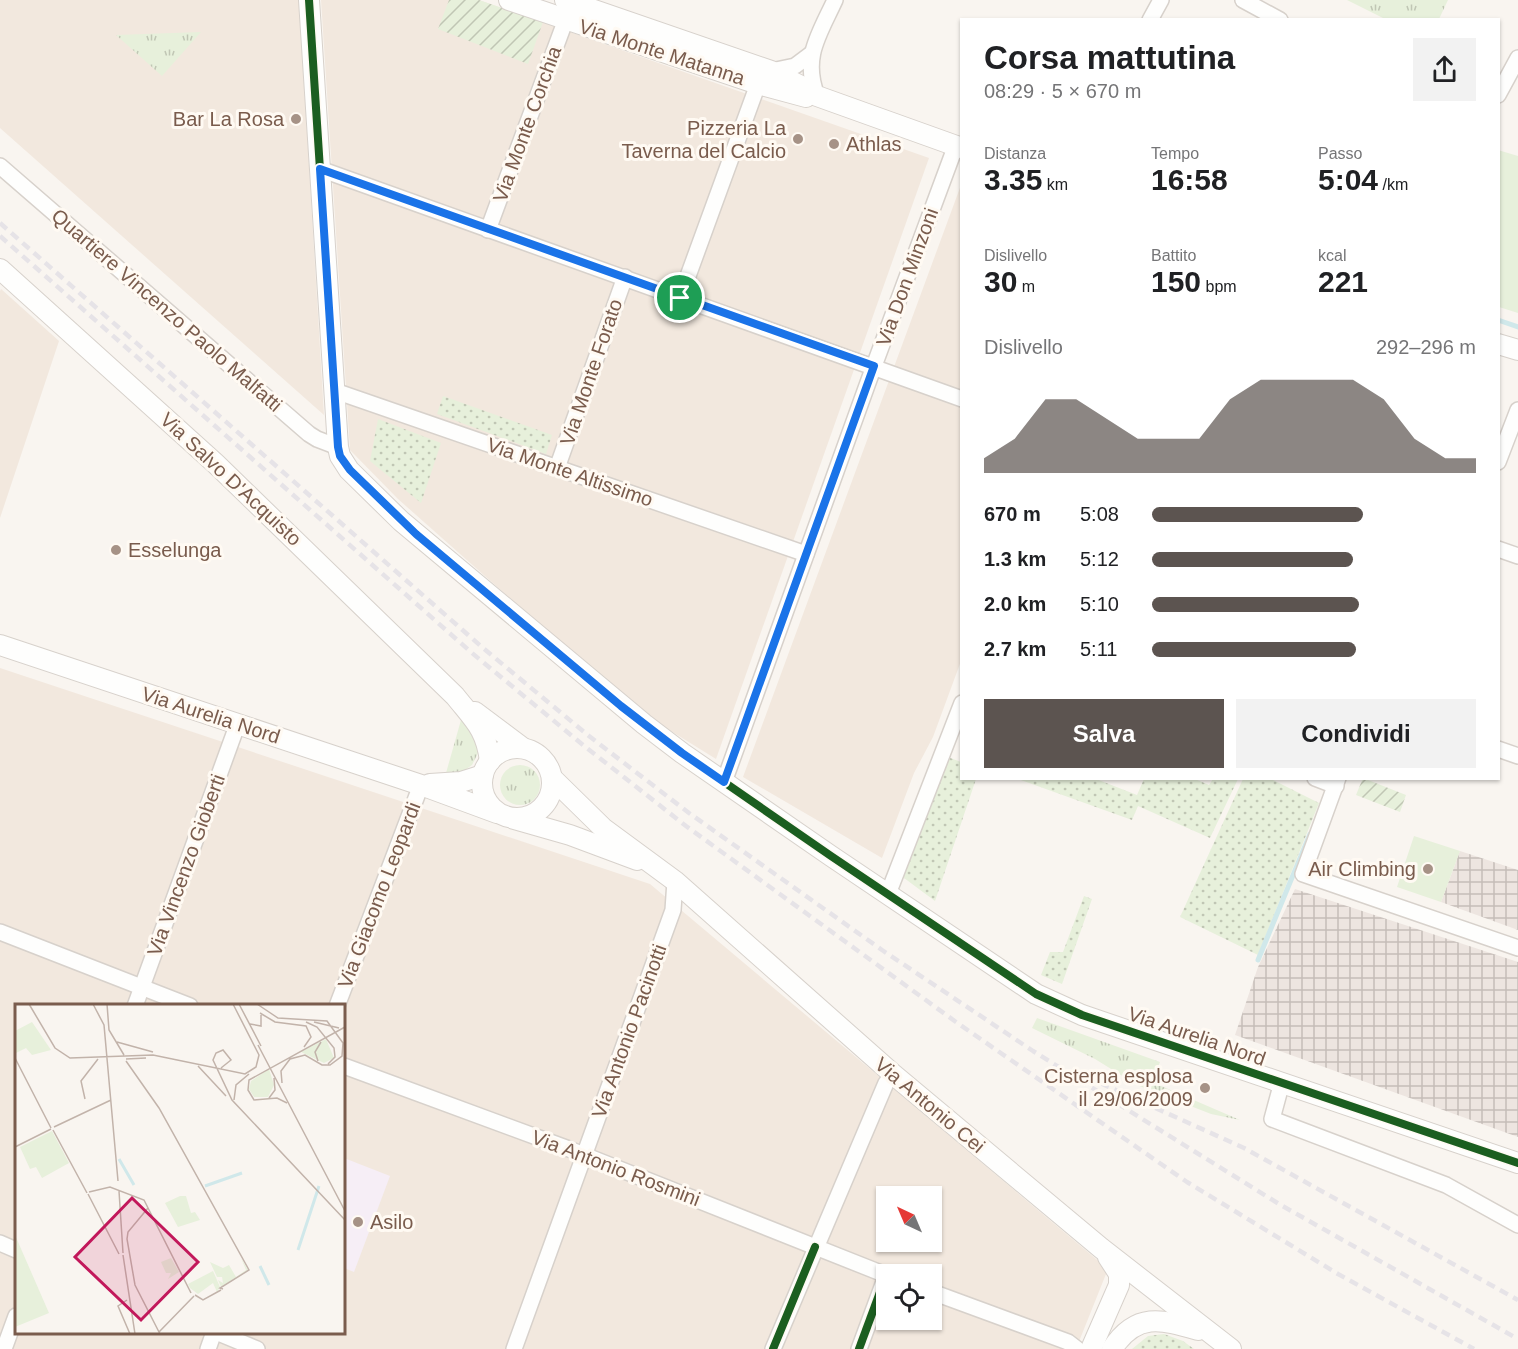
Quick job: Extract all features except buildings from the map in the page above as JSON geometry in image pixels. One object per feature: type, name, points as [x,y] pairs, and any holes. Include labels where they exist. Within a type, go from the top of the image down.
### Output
[{"type":"street","points":[[309,0],[338,447]]},
{"type":"street","name":"Via Monte Matanna","points":[[509,0],[565,10],[765,77],[799,97],[817,96],[958,147]]},
{"type":"street","points":[[817,96],[811,78],[811,54],[835,0]]},
{"type":"street","points":[[1151,18],[1161,0]]},
{"type":"street","points":[[1243,0],[1276,18]]},
{"type":"street","name":"Via Monte Corchia","points":[[488,230],[565,10]]},
{"type":"street","points":[[680,298],[765,77],[795,66],[811,54]]},
{"type":"street","points":[[1500,91],[1518,58]]},
{"type":"street","name":"Via Don Minzoni","points":[[724,782],[874,366],[958,147]]},
{"type":"street","name":"Quartiere Vincenzo Paolo Malfatti","points":[[0,166],[309,434],[317,440],[338,447]]},
{"type":"street","points":[[320,169],[960,398]]},
{"type":"street","name":"Via Salvo D'Acquisto","points":[[0,269],[216,464],[455,696],[523,748]]},
{"type":"street","name":"Via Monte Forato","points":[[557,468],[625,277]]},
{"type":"street","points":[[1500,345],[1518,350]]},
{"type":"street","name":"Via Monte Altissimo","points":[[335,391],[806,554]]},
{"type":"street","points":[[1500,457],[1518,410]]},
{"type":"street","name":"Via Aurelia Nord","points":[[338,447],[340,456],[350,470],[416,534],[621,706],[682,753],[1025,987],[1061,1007],[1518,1163]]},
{"type":"street","points":[[1500,550],[1518,556]]},
{"type":"street","name":"Via Aurelia Nord","points":[[0,645],[238,723],[503,815]]},
{"type":"street","name":"Via Salvo D'Acquisto","points":[[455,696],[487,739],[486,768]]},
{"type":"street","points":[[888,894],[960,708]]},
{"type":"street","name":"Via Vincenzo Gioberti","points":[[135,1004],[238,723]]},
{"type":"street","points":[[523,748],[543,758],[549,768],[552,778],[550,798],[537,813],[528,817],[503,815],[484,796],[486,768],[505,750],[523,748]]},
{"type":"street","points":[[1500,750],[1518,756]]},
{"type":"street","name":"Via Aurelia Nord","points":[[421,785],[461,782],[486,768]]},
{"type":"street","name":"Via Antonio Cei","points":[[552,778],[603,828],[675,881],[890,1072],[1101,1248],[1209,1334]]},
{"type":"street","points":[[1337,782],[1302,874],[1518,948]]},
{"type":"street","name":"Via Giacomo Leopardi","points":[[337,1004],[421,785]]},
{"type":"street","name":"Via Antonio Cei","points":[[503,815],[570,835],[658,868]]},
{"type":"street","name":"Via Antonio Pacinotti","points":[[514,1349],[673,910],[675,881]]},
{"type":"street","points":[[0,932],[187,1004]]},
{"type":"street","name":"Via Antonio Rosmini","points":[[345,1066],[583,1154],[876,1272]]},
{"type":"street","points":[[1282,1082],[1272,1119],[1446,1185],[1518,1225]]},
{"type":"street","points":[[773,1349],[886,1083]]},
{"type":"street","points":[[0,1243],[15,1250]]},
{"type":"street","points":[[1091,1349],[1120,1282],[1118,1271],[1101,1248]]},
{"type":"street","points":[[942,1296],[1068,1342],[1077,1349]]},
{"type":"street","points":[[859,1349],[876,1303]]},
{"type":"street","points":[[4,1349],[15,1319]]},
{"type":"street","points":[[1112,1349],[1126,1331],[1137,1324],[1149,1321],[1172,1323],[1209,1334],[1231,1349]]},
{"type":"street","points":[[208,1349],[214,1334]]},
{"type":"street","points":[[220,1334],[257,1349]]},
{"type":"shaded area","points":[[0,0],[299,0],[324,415],[0,128]]},
{"type":"shaded area","points":[[321,0],[479,0],[929,158],[716,759],[634,708],[398,499],[350,450]]},
{"type":"shaded area","points":[[960,188],[960,664],[933,737],[914,773],[882,858],[743,777]]},
{"type":"shaded area","points":[[1,289],[59,341],[0,518],[0,291]]},
{"type":"shaded area","points":[[0,668],[650,884],[1108,1269],[1076,1349],[0,1349]]},
{"type":"shaded area","points":[[1460,851],[1518,870],[1518,930],[1441,902]]},
{"type":"shaded area","points":[[1295,889],[1518,962],[1518,1137],[1235,1035],[1258,967]]},
{"type":"shaded area","name":"Asilo","points":[[345,1158],[390,1176],[354,1272],[345,1268]]},
{"type":"green space","points":[[449,0],[479,0],[543,22],[528,64],[438,29]]},
{"type":"green space","points":[[1347,0],[1448,0],[1439,18],[1383,18]]},
{"type":"green space","points":[[201,32],[162,76],[116,35]]},
{"type":"green space","points":[[1500,151],[1518,156],[1518,313],[1500,307]]},
{"type":"green space","points":[[443,396],[552,435],[546,454],[437,414]]},
{"type":"green space","points":[[378,419],[441,443],[421,503],[370,461]]},
{"type":"green space","points":[[461,720],[476,736],[478,753],[472,765],[461,773],[446,773]]},
{"type":"green space","points":[[945,756],[960,762],[960,780],[976,780],[935,901],[900,875]]},
{"type":"green space","points":[[520,765],[534,771],[540,785],[534,799],[520,805],[506,799],[500,785],[506,771]]},
{"type":"green space","points":[[1021,780],[1099,780],[1137,795],[1144,780],[1197,780],[1209,785],[1212,780],[1238,780],[1210,838],[1138,806],[1132,820]]},
{"type":"green space","points":[[1243,780],[1273,780],[1319,803],[1258,955],[1180,917]]},
{"type":"green space","points":[[1362,780],[1368,780],[1406,795],[1400,812],[1356,795]]},
{"type":"green space","name":"Air Climbing","points":[[1414,836],[1460,851],[1441,902],[1397,887]]},
{"type":"green space","points":[[1084,896],[1092,899],[1062,984],[1041,975],[1050,952],[1063,952]]},
{"type":"green space","points":[[1037,1018],[1160,1062],[1152,1082],[1240,1120],[1211,1114],[1137,1085],[1095,1059],[1032,1028]]},
{"type":"green space","points":[[1164,1334],[1183,1341],[1194,1349],[1132,1349],[1148,1336]]},
{"type":"waterway","points":[[1500,321],[1518,327]]},
{"type":"waterway","points":[[1258,960],[1310,834]]},
{"type":"railway","points":[[0,223],[483,648],[589,736],[689,813],[882,950],[1033,1051],[1279,1204],[1518,1339]]},
{"type":"railway","points":[[0,236],[472,653],[686,826],[956,1022],[1187,1182],[1338,1274],[1474,1349]]},
{"type":"railway","points":[[1087,1077],[1244,1148],[1518,1300]]},
{"type":"cycle path","points":[[309,0],[338,447],[340,456],[349,470],[401,521],[644,724],[682,753],[1036,994],[1082,1015],[1518,1163]]},
{"type":"cycle path","points":[[773,1349],[815,1247]]},
{"type":"cycle path","points":[[859,1349],[876,1303]]},
{"type":"place","name":"Bar La Rosa","points":[[296,119]]},
{"type":"place","name":"Pizzeria La Taverna del Calcio","points":[[798,139]]},
{"type":"place","name":"Athlas","points":[[834,144]]},
{"type":"place","name":"Esselunga","points":[[116,550]]},
{"type":"place","name":"Air Climbing","points":[[1428,869]]},
{"type":"place","name":"Cisterna esplosa il 29/06/2009","points":[[1205,1088]]},
{"type":"place","name":"Asilo","points":[[358,1222]]},
{"type":"route","points":[[320,169],[680,298],[874,366],[724,782],[644,724],[472,582],[401,521],[344,464],[338,447],[320,169]]}]
